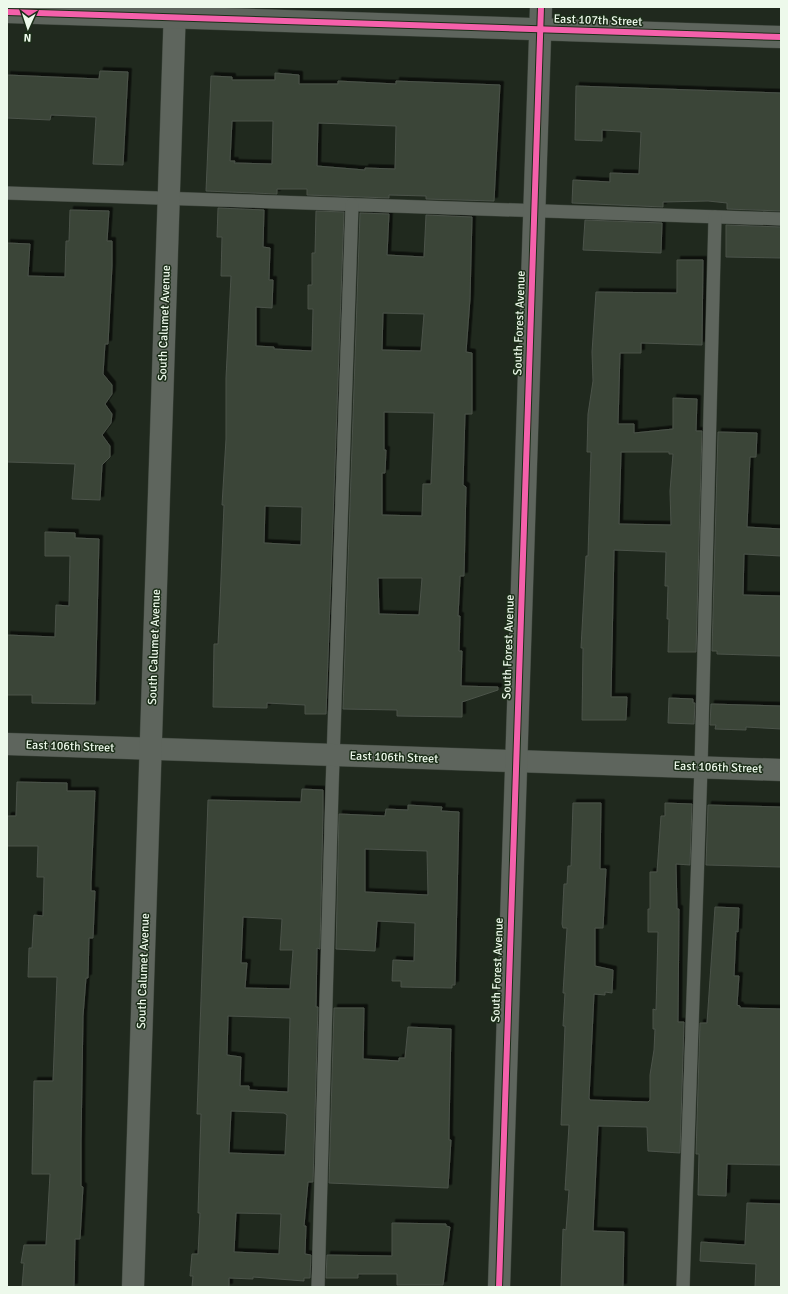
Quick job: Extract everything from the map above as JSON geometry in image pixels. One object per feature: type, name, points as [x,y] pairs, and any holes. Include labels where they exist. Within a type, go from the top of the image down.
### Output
[{"type":"street","name":"South Forest Avenue","points":[[499,1287],[515,761],[541,7]]},
{"type":"street","name":"East 107th Street","points":[[7,12],[174,12],[540,29],[781,37]]},
{"type":"street","name":"South Calumet Avenue","points":[[133,1287],[174,12]]},
{"type":"street","name":"East 106th Street","points":[[7,744],[781,770]]},
{"type":"lane","points":[[7,193],[781,220]]},
{"type":"lane","points":[[318,1287],[333,755],[352,205]]},
{"type":"lane","points":[[683,1287],[701,767],[714,217]]},
{"type":"building","points":[[100,71],[128,72],[123,165],[93,164],[96,117],[51,115],[50,120],[7,118],[7,75],[99,79]]},
{"type":"building","points":[[275,73],[299,75],[299,84],[338,84],[338,81],[396,84],[396,81],[500,85],[494,201],[426,199],[426,196],[389,195],[389,198],[307,195],[307,189],[277,189],[277,194],[206,191],[211,76],[232,77],[232,80],[275,80]],"holes":[[[232,121],[273,121],[272,164],[234,163],[235,161],[230,161]],[[318,123],[396,126],[395,169],[365,168],[365,170],[317,166]]]},
{"type":"building","points":[[576,86],[781,93],[781,211],[727,209],[727,203],[708,201],[663,202],[663,207],[572,203],[573,180],[610,182],[610,173],[639,174],[641,132],[602,130],[602,141],[575,140]]},
{"type":"building","points":[[218,208],[264,210],[263,247],[270,248],[269,280],[273,280],[272,308],[256,307],[256,346],[274,347],[274,349],[312,351],[313,309],[308,309],[308,285],[312,285],[312,253],[315,253],[316,211],[344,212],[326,714],[305,714],[305,705],[267,703],[267,708],[213,707],[214,644],[218,644],[220,603],[224,505],[222,505],[226,439],[226,378],[231,276],[221,276],[222,237],[217,237]],"holes":[[[265,506],[302,507],[301,545],[264,543]]]},
{"type":"building","points":[[70,210],[109,211],[107,241],[112,241],[112,266],[108,344],[105,344],[103,374],[112,385],[112,394],[105,404],[112,414],[111,423],[102,435],[110,446],[110,457],[102,465],[100,500],[72,499],[75,464],[7,462],[7,243],[30,244],[28,276],[65,277],[66,241],[69,241]]},
{"type":"building","points":[[360,213],[389,214],[387,255],[424,257],[426,215],[472,217],[470,299],[466,352],[472,353],[472,414],[465,414],[463,485],[466,487],[464,576],[460,576],[458,616],[460,616],[459,651],[462,651],[461,686],[498,687],[498,690],[462,702],[462,717],[397,716],[397,710],[343,709]],"holes":[[[383,313],[424,314],[421,351],[382,350]],[[384,412],[434,413],[431,484],[423,484],[422,516],[382,515],[382,473],[385,473],[386,450],[384,450]],[[378,578],[422,578],[419,615],[379,614]]]},
{"type":"building","points":[[585,220],[662,223],[661,253],[583,250]]},
{"type":"building","points":[[726,225],[781,227],[781,258],[726,257]]},
{"type":"building","points":[[677,260],[703,260],[702,345],[641,343],[641,353],[620,353],[618,424],[634,424],[634,433],[673,429],[673,398],[697,399],[696,431],[702,431],[696,652],[668,652],[668,586],[665,586],[666,552],[614,550],[611,697],[627,697],[626,720],[582,720],[583,648],[581,648],[586,556],[588,556],[591,452],[587,452],[588,414],[593,381],[592,352],[596,292],[677,293]],"holes":[[[621,452],[669,452],[669,454],[673,454],[670,491],[671,525],[619,524]]]},
{"type":"building","points":[[718,432],[757,433],[756,457],[750,457],[747,527],[781,529],[781,556],[744,554],[743,595],[781,596],[781,656],[717,654],[717,651],[712,651]]},
{"type":"building","points":[[45,532],[75,533],[75,538],[99,539],[95,704],[32,703],[32,695],[7,695],[7,635],[55,637],[56,605],[69,606],[70,556],[45,556]]},
{"type":"building","points":[[669,698],[693,699],[693,703],[695,703],[694,724],[668,723]]},
{"type":"building","points":[[711,704],[781,706],[781,729],[746,727],[746,730],[715,729],[716,725],[710,725]]},
{"type":"building","points":[[17,782],[67,783],[67,791],[95,791],[91,883],[91,891],[95,891],[93,938],[89,938],[88,978],[86,978],[83,1016],[81,1186],[83,1187],[80,1239],[75,1239],[74,1287],[22,1287],[24,1263],[21,1263],[24,1245],[46,1245],[50,1174],[32,1174],[34,1081],[53,1081],[57,977],[28,977],[29,948],[32,948],[34,915],[43,916],[44,877],[37,877],[38,846],[7,846],[7,819],[8,816],[16,816]]},
{"type":"building","points":[[302,789],[323,790],[320,949],[317,948],[316,1007],[318,1007],[313,1182],[308,1182],[304,1226],[306,1226],[305,1254],[311,1255],[310,1278],[304,1278],[304,1281],[253,1277],[253,1279],[229,1278],[229,1287],[192,1287],[193,1276],[190,1276],[192,1254],[198,1254],[200,1213],[198,1213],[201,1114],[197,1114],[208,800],[301,802]],"holes":[[[243,917],[282,919],[280,950],[293,950],[290,989],[245,988],[247,963],[241,963]],[[228,1016],[290,1018],[288,1092],[249,1090],[249,1086],[240,1086],[241,1057],[227,1055]],[[231,1111],[284,1113],[287,1115],[285,1155],[229,1153]],[[236,1213],[281,1214],[279,1254],[234,1252]]]},
{"type":"building","points":[[573,803],[601,803],[600,869],[606,869],[603,928],[595,928],[595,966],[613,970],[612,993],[605,992],[605,995],[594,994],[589,1098],[590,1100],[648,1102],[650,1100],[650,1075],[654,1050],[655,1029],[653,1029],[653,1009],[656,1010],[658,932],[648,932],[648,909],[650,909],[650,872],[657,872],[661,816],[665,816],[665,803],[692,804],[690,865],[676,864],[677,909],[679,909],[678,1022],[684,1022],[680,1153],[648,1151],[647,1127],[598,1126],[593,1231],[624,1232],[623,1287],[561,1287],[563,1229],[566,1230],[569,1190],[565,1190],[569,1125],[561,1125],[565,1026],[563,1026],[565,993],[563,993],[567,928],[563,928],[562,924],[564,884],[567,884],[568,866],[571,866]]},
{"type":"building","points":[[408,805],[442,807],[441,811],[459,812],[455,985],[452,985],[452,988],[401,987],[401,981],[392,981],[393,960],[414,961],[415,923],[377,921],[375,951],[336,949],[339,814],[385,816],[386,809],[408,810]],"holes":[[[365,849],[427,851],[428,895],[365,892]]]},
{"type":"building","points":[[708,805],[781,807],[781,867],[706,865]]},
{"type":"building","points":[[715,907],[739,908],[738,932],[736,931],[734,976],[739,976],[737,1005],[740,1006],[740,1008],[781,1009],[781,1165],[727,1164],[726,1196],[698,1195],[699,1154],[696,1154],[700,1023],[707,1023]]},
{"type":"building","points":[[334,1008],[364,1008],[363,1059],[399,1061],[399,1058],[405,1058],[408,1027],[451,1029],[449,1140],[451,1140],[448,1188],[329,1183]]},
{"type":"building","points":[[747,1203],[781,1204],[781,1287],[755,1287],[756,1264],[700,1261],[701,1242],[745,1245]]},
{"type":"building","points":[[392,1223],[446,1224],[446,1226],[450,1227],[443,1285],[397,1285],[397,1274],[358,1274],[358,1278],[326,1278],[327,1255],[392,1256]]},
{"type":"cycle path","points":[[499,1287],[541,7]]},
{"type":"cycle path","points":[[7,12],[781,37]]}]
